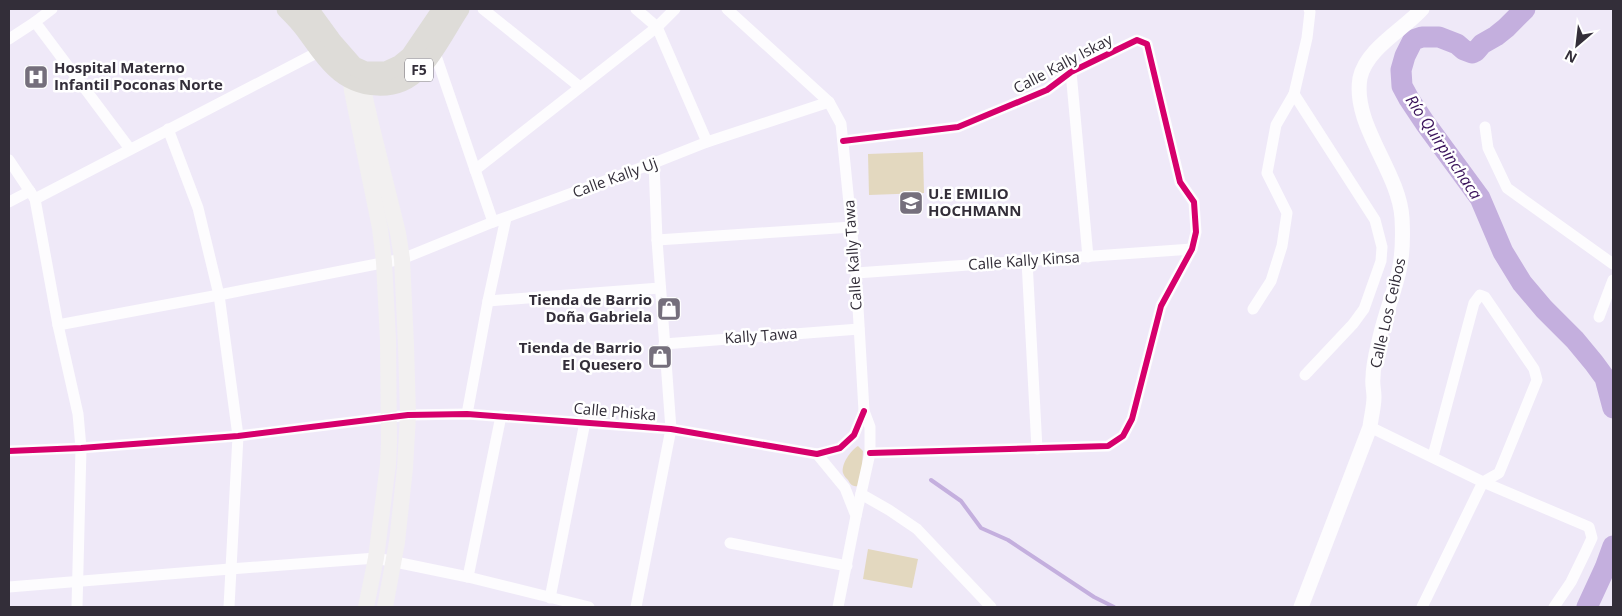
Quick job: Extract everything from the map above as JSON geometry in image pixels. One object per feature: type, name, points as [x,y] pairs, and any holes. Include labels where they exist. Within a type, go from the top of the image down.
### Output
[{"type":"highway","points":[[286,9],[302,26],[327,46]]},
{"type":"highway","points":[[309,9],[327,46],[333,66],[343,75],[358,75]]},
{"type":"highway","name":"F5","points":[[427,46],[442,9]]},
{"type":"highway","name":"F5","points":[[358,75],[386,71],[399,65],[427,46],[460,9]]},
{"type":"main road","points":[[358,75],[398,233],[402,259],[408,415],[405,468],[394,561],[385,607]]},
{"type":"main road","points":[[358,75],[361,139],[380,228],[384,262],[389,417],[388,464],[376,558],[366,607]]},
{"type":"street","points":[[9,39],[52,9]]},
{"type":"street","points":[[483,9],[580,87]]},
{"type":"street","points":[[636,9],[657,27],[707,142]]},
{"type":"street","points":[[475,170],[657,27],[675,9]]},
{"type":"street","points":[[727,9],[829,102]]},
{"type":"street","points":[[1253,309],[1271,281],[1282,246],[1287,212],[1267,173],[1276,125],[1294,94],[1307,38],[1309,9]]},
{"type":"street","name":"Calle Los Ceibos","points":[[1301,607],[1370,427],[1374,398],[1374,369],[1381,335],[1399,270],[1403,243],[1402,215],[1396,190],[1365,119],[1359,87],[1361,76],[1365,64],[1373,54],[1422,9]]},
{"type":"street","points":[[35,22],[130,149]]},
{"type":"street","name":"Calle Kally Iskay","points":[[843,141],[958,128],[1047,90],[1071,72],[1137,40],[1147,44],[1180,182],[1194,202],[1196,232],[1192,249]]},
{"type":"street","points":[[9,202],[33,195],[130,149],[327,46]]},
{"type":"street","points":[[427,46],[493,222]]},
{"type":"street","points":[[1071,72],[1088,256]]},
{"type":"street","points":[[1294,94],[1375,220],[1382,247],[1381,261],[1364,309],[1353,324],[1305,375]]},
{"type":"street","name":"Calle Kally Tawa","points":[[829,102],[840,124],[843,141],[856,273],[864,411],[870,426],[870,453],[838,607]]},
{"type":"street","name":"Calle Kally Uj","points":[[58,325],[219,296],[402,259],[493,222],[707,142],[829,102]]},
{"type":"street","points":[[1485,127],[1488,148],[1507,188],[1613,264]]},
{"type":"street","points":[[168,129],[198,208],[219,296],[238,436],[229,607]]},
{"type":"street","points":[[9,160],[33,195],[58,325],[78,414],[81,448],[77,607]]},
{"type":"street","points":[[636,607],[670,429],[657,240],[654,163]]},
{"type":"street","points":[[467,414],[506,218]]},
{"type":"street","points":[[657,240],[852,227]]},
{"type":"street","points":[[870,453],[1108,446],[1123,436],[1132,419],[1161,306],[1192,249]]},
{"type":"street","name":"Calle Kally Kinsa","points":[[856,273],[1192,249]]},
{"type":"street","points":[[1027,261],[1037,449]]},
{"type":"street","points":[[1599,318],[1613,280]]},
{"type":"street","points":[[488,301],[660,288]]},
{"type":"street","points":[[1422,607],[1483,482],[1499,474],[1537,380],[1534,369],[1485,297],[1480,296],[1474,303],[1433,456]]},
{"type":"street","name":"Kally Tawa","points":[[664,344],[858,329]]},
{"type":"street","points":[[856,516],[845,488],[817,454],[840,448],[854,435],[864,411]]},
{"type":"street","name":"Calle Phiska","points":[[9,451],[81,448],[238,436],[408,415],[467,414],[670,429],[817,454]]},
{"type":"street","points":[[468,577],[501,416]]},
{"type":"street","points":[[550,598],[585,422]]},
{"type":"street","points":[[1370,427],[1483,482],[1590,528],[1592,538],[1571,582],[1554,607]]},
{"type":"street","points":[[861,494],[917,529],[991,607]]},
{"type":"street","points":[[730,543],[847,566]]},
{"type":"street","points":[[9,587],[376,558],[468,577],[589,607]]},
{"type":"shaded area","points":[[923,152],[924,193],[869,195],[868,154]]},
{"type":"shaded area","points":[[858,446],[863,451],[861,486],[853,486],[844,475],[843,469],[847,458]]},
{"type":"shaded area","points":[[868,549],[918,559],[912,588],[863,579]]},
{"type":"waterway","name":"Río Quirpinchaca","points":[[1525,9],[1506,28],[1472,53],[1464,50],[1457,44],[1439,37],[1422,37],[1413,40],[1401,70],[1402,86],[1425,123],[1480,198],[1503,252],[1522,283],[1544,309],[1575,340],[1605,378],[1613,408]]},
{"type":"waterway","points":[[931,480],[961,501],[981,528],[1008,540],[1094,597],[1114,607]]},
{"type":"waterway","name":"Río Quirpinchaca","points":[[1587,607],[1613,546]]},
{"type":"cycle path","points":[[843,141],[958,127],[1047,90],[1071,72],[1137,40],[1147,44],[1180,182],[1194,202],[1196,232],[1192,249],[1161,306],[1132,419],[1123,436],[1108,446],[870,453]]},
{"type":"cycle path","points":[[9,451],[81,448],[238,436],[408,415],[467,414],[671,429],[817,454],[840,448],[854,435],[864,411]]},
{"type":"place","name":"Hospital Materno Infantil Poconas Norte","points":[[36,77]]},
{"type":"place","name":"U.E EMILIO HOCHMANN","points":[[911,203]]},
{"type":"place","name":"Tienda de Barrio Doña Gabriela","points":[[669,309]]},
{"type":"place","name":"Tienda de Barrio El Quesero","points":[[660,357]]}]
